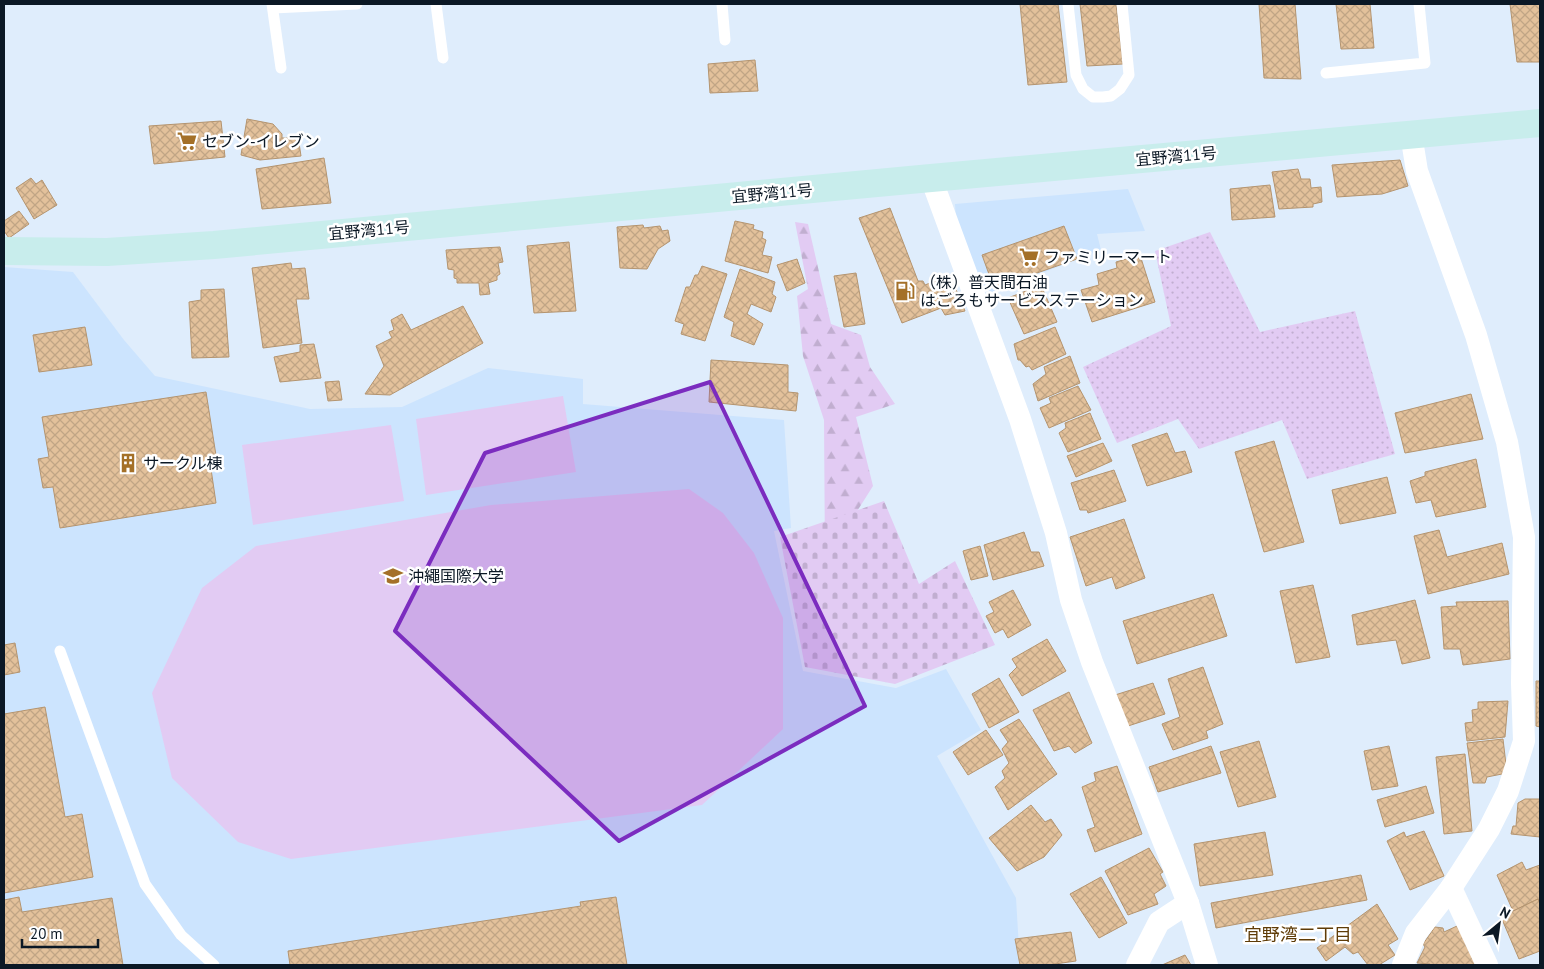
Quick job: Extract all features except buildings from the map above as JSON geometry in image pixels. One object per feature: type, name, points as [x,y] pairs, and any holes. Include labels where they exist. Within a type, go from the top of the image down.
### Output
[{"type":"street","name":"宜野湾11号","points":[[4,251],[107,252],[214,245],[1540,123]]},
{"type":"street","points":[[1403,965],[1416,933],[1451,888],[1489,830],[1508,791],[1524,741],[1522,683],[1524,538],[1507,442],[1476,335],[1417,170],[1411,134]]},
{"type":"street","points":[[931,178],[1020,419],[1056,533],[1071,600],[1092,662],[1188,903],[1207,965]]},
{"type":"street","points":[[1451,888],[1487,965]]},
{"type":"street","points":[[1137,965],[1159,922],[1188,903]]},
{"type":"lane","points":[[280,68],[273,6],[357,4]]},
{"type":"lane","points":[[436,4],[443,58]]},
{"type":"lane","points":[[722,4],[725,40]]},
{"type":"lane","points":[[1068,4],[1076,75],[1083,89],[1093,97],[1111,96],[1120,89],[1130,74],[1122,4]]},
{"type":"lane","points":[[1326,73],[1425,62],[1419,4]]},
{"type":"lane","points":[[60,651],[145,884],[181,935],[214,965]]},
{"type":"highlighted area","points":[[710,382],[865,706],[619,841],[395,631],[485,453]]},
{"type":"shaded area","points":[[1128,189],[1145,231],[1097,234],[1101,250],[993,292],[980,287],[956,220],[955,204]]},
{"type":"shaded area","name":"沖繩国際大学","points":[[4,267],[73,272],[124,340],[155,376],[310,409],[402,407],[488,368],[583,379],[583,404],[784,420],[791,528],[774,531],[803,671],[896,688],[946,669],[981,730],[937,756],[1016,898],[1020,965],[4,965]]},
{"type":"green space","points":[[795,222],[808,224],[831,324],[861,335],[870,367],[895,404],[856,417],[873,486],[825,562],[824,420],[803,356],[797,296],[808,289]]},
{"type":"green space","points":[[1210,232],[1260,332],[1355,311],[1395,454],[1307,479],[1282,420],[1199,449],[1178,419],[1117,443],[1083,367],[1171,326],[1155,251]]},
{"type":"green space","points":[[563,396],[576,472],[426,495],[416,419]]},
{"type":"green space","points":[[391,425],[404,501],[253,525],[242,445]]},
{"type":"green space","points":[[689,489],[723,513],[754,553],[783,618],[783,729],[702,805],[291,859],[238,842],[172,778],[152,693],[202,588],[256,546],[491,505]]},
{"type":"green space","points":[[884,501],[919,584],[955,561],[995,645],[895,684],[805,667],[780,537]]},
{"type":"place","name":"セブン-イレブン","points":[[187,141]]},
{"type":"place","name":"ファミリーマート","points":[[1029,257]]},
{"type":"place","name":"（株）普天間石油 はごろもサービスステーション","points":[[905,291]]},
{"type":"place","name":"サークル棟","points":[[128,463]]},
{"type":"place","name":"沖繩国際大学","points":[[393,576]]},
{"type":"district","name":"宜野湾二丁目","points":[[1298,935]]}]
